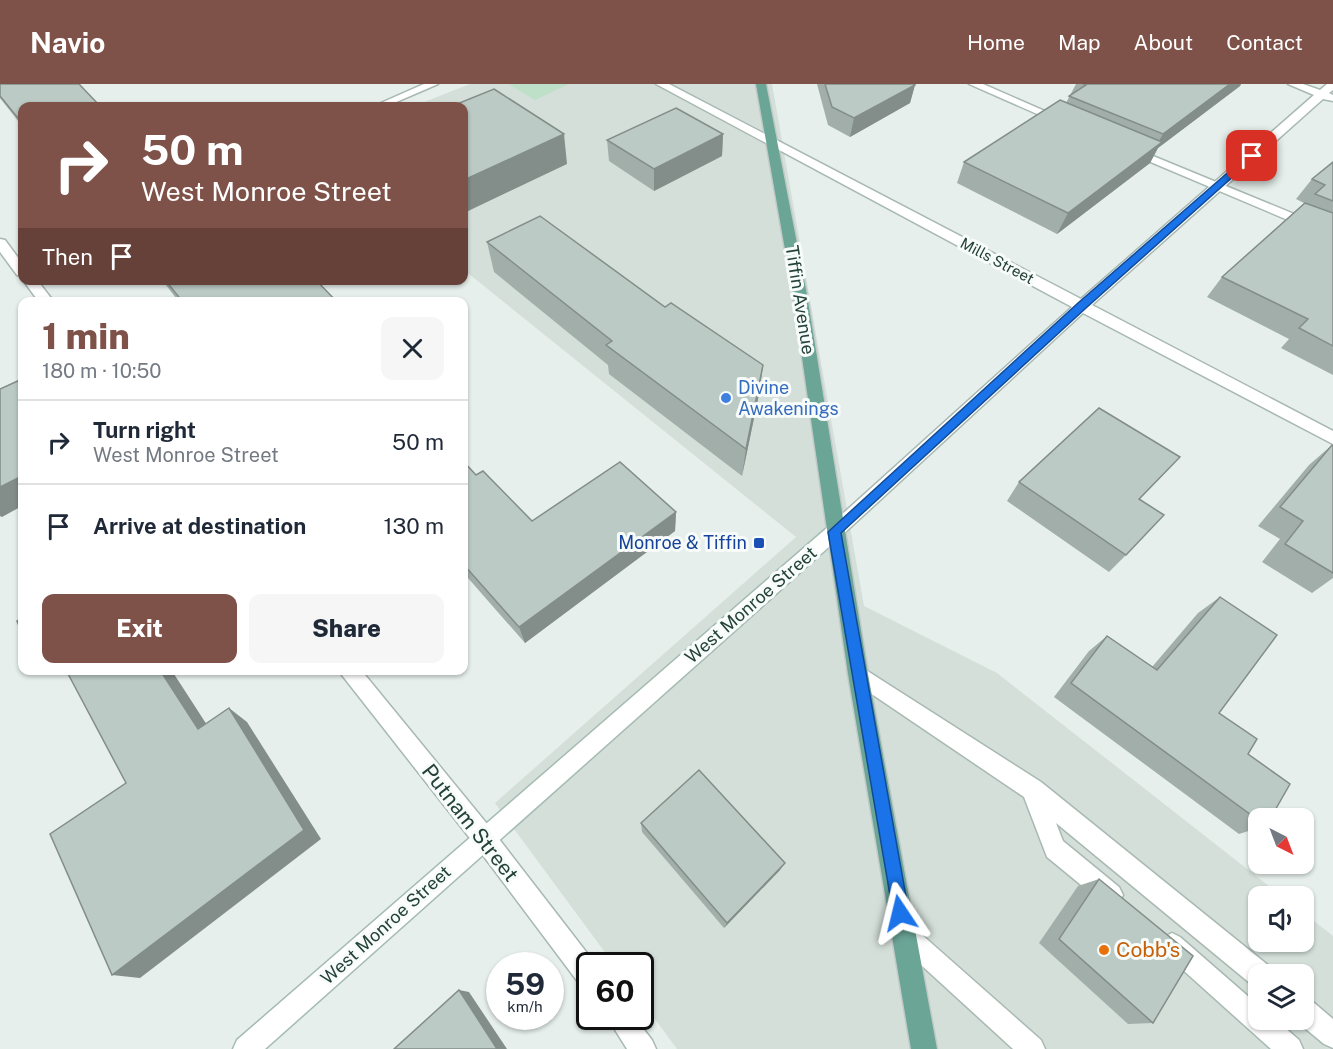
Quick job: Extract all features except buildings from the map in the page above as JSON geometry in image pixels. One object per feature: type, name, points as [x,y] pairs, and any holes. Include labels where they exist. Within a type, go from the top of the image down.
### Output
[{"type":"main road","name":"Tiffin Avenue","points":[[760,84],[800,294],[834,532],[924,1049]]},
{"type":"street","points":[[389,102],[433,84]]},
{"type":"street","name":"Mills Street","points":[[661,84],[1333,438]]},
{"type":"street","points":[[974,84],[1074,126]]},
{"type":"street","points":[[1293,84],[1327,96]]},
{"type":"street","name":"West Monroe Street","points":[[246,1049],[834,532],[1082,306],[1217,187],[1327,96],[1333,84]]},
{"type":"street","points":[[1118,145],[1333,235]]},
{"type":"street","points":[[0,243],[12,259]]},
{"type":"street","points":[[33,285],[43,297]]},
{"type":"street","points":[[858,674],[1033,790],[1248,965]]},
{"type":"street","name":"Putnam Street","points":[[352,675],[484,838],[576,959]]},
{"type":"street","points":[[1033,790],[1055,849],[1129,909]]},
{"type":"street","points":[[1157,932],[1290,1049]]},
{"type":"street","points":[[904,934],[1032,1049]]},
{"type":"street","points":[[1314,1019],[1333,1035]]},
{"type":"street","points":[[629,1030],[644,1049]]},
{"type":"shaded area","points":[[470,84],[772,84],[864,606],[997,673],[1248,870],[1248,874],[1254,874],[1269,886],[1248,886],[1248,952],[1314,952],[1314,921],[1333,936],[1333,1049],[677,1049],[654,1018],[654,952],[605,952],[495,803],[796,537],[468,273],[468,102],[424,102]]},
{"type":"green space","points":[[508,84],[569,84],[535,100]]},
{"type":"place","name":"Divine Awakenings","points":[[726,398]]},
{"type":"place","name":"Monroe & Tiffin","points":[[759,543]]},
{"type":"place","name":"Cobb's","points":[[1104,950]]},
{"type":"route","points":[[900,913],[834,532],[1082,306],[1252,156]]}]
